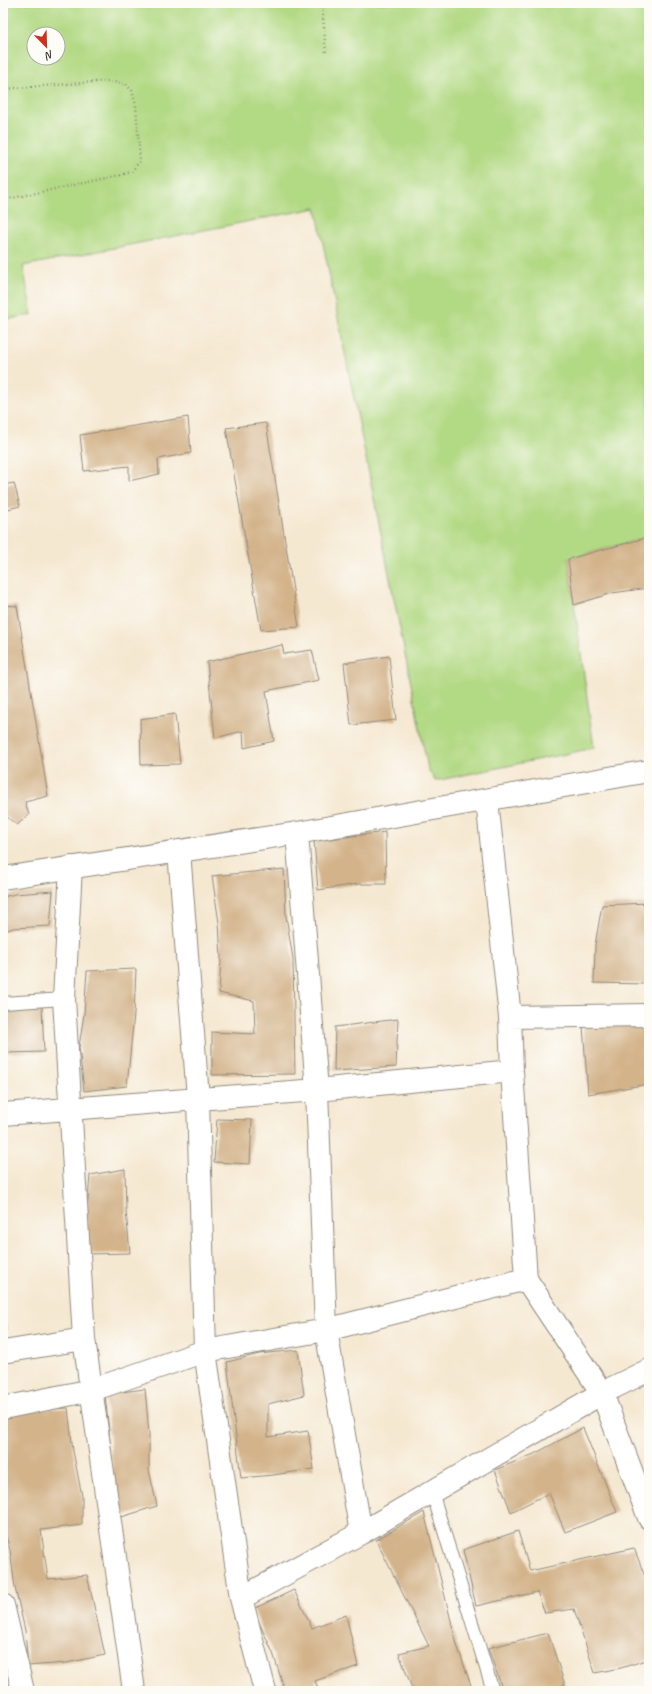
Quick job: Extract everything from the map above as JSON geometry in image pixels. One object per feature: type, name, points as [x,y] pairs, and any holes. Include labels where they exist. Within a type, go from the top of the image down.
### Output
[{"type":"street","points":[[3,878],[297,833],[649,771]]},
{"type":"street","points":[[487,800],[510,1017],[512,1071],[526,1279],[602,1393],[649,1518]]},
{"type":"street","points":[[297,833],[317,1090],[326,1330],[361,1533]]},
{"type":"street","points":[[179,851],[198,1098],[205,1351],[240,1598],[265,1691]]},
{"type":"street","points":[[72,867],[64,999],[84,1339],[134,1691]]},
{"type":"street","points":[[510,1017],[649,1015]]},
{"type":"street","points":[[3,1114],[317,1090],[512,1071]]},
{"type":"street","points":[[3,1408],[92,1390],[205,1351],[326,1330],[526,1279]]},
{"type":"street","points":[[3,1352],[84,1339]]},
{"type":"street","points":[[240,1598],[361,1533],[602,1393],[649,1370]]},
{"type":"street","points":[[3,1605],[23,1691]]},
{"type":"lane","points":[[3,1003],[64,999]]},
{"type":"lane","points":[[432,1492],[493,1691]]},
{"type":"path","points":[[322,3],[326,54]]},
{"type":"path","points":[[3,88],[108,81],[126,84],[132,91],[136,106],[140,161],[131,172],[121,175],[3,200]]},
{"type":"green space","points":[[3,3],[649,3],[649,537],[568,559],[594,748],[435,781],[428,769],[316,208],[23,266],[32,315],[3,320]]},
{"type":"building","points":[[188,417],[191,453],[158,459],[159,474],[129,481],[129,466],[84,471],[80,435]]},
{"type":"building","points":[[266,423],[299,627],[261,630],[226,428]]},
{"type":"building","points":[[14,483],[20,506],[4,510],[6,553],[3,553],[3,485]]},
{"type":"building","points":[[649,537],[649,588],[612,593],[574,605],[568,559]]},
{"type":"building","points":[[3,605],[17,606],[48,796],[25,802],[29,815],[17,825],[3,814]]},
{"type":"building","points":[[282,645],[284,654],[312,650],[319,680],[266,691],[274,741],[244,748],[243,731],[215,738],[207,662]]},
{"type":"building","points":[[389,656],[396,720],[351,725],[344,663]]},
{"type":"building","points":[[175,714],[180,764],[141,765],[140,719]]},
{"type":"building","points":[[385,832],[386,884],[358,884],[318,890],[314,841]]},
{"type":"building","points":[[284,869],[286,916],[293,959],[295,1074],[212,1075],[212,1032],[255,1034],[254,1001],[219,993],[221,959],[219,923],[212,876]]},
{"type":"building","points":[[53,891],[50,926],[13,928],[3,932],[3,897],[15,894]]},
{"type":"building","points":[[649,903],[649,984],[594,983],[595,945],[602,905]]},
{"type":"building","points":[[136,969],[134,1014],[127,1086],[84,1091],[79,1047],[84,1014],[87,971]]},
{"type":"building","points":[[42,1005],[44,1052],[3,1053],[3,1007]]},
{"type":"building","points":[[398,1019],[396,1067],[334,1071],[335,1027]]},
{"type":"building","points":[[649,1023],[649,1084],[588,1094],[583,1026]]},
{"type":"building","points":[[217,1119],[252,1120],[250,1164],[214,1162]]},
{"type":"building","points":[[125,1169],[126,1211],[130,1253],[88,1254],[87,1212],[90,1175]]},
{"type":"building","points":[[4,1299],[6,1331],[3,1331]]},
{"type":"building","points":[[298,1350],[304,1395],[268,1404],[268,1437],[308,1431],[314,1469],[241,1478],[227,1362],[259,1354]]},
{"type":"building","points":[[145,1389],[149,1434],[149,1470],[157,1506],[118,1518],[105,1394]]},
{"type":"building","points":[[68,1408],[73,1451],[82,1496],[82,1525],[41,1530],[48,1579],[87,1575],[105,1655],[66,1663],[28,1666],[25,1630],[15,1588],[10,1550],[3,1526],[3,1414],[20,1411]]},
{"type":"building","points":[[583,1428],[617,1512],[565,1532],[549,1493],[511,1512],[495,1470],[534,1454]]},
{"type":"building","points":[[424,1512],[457,1645],[473,1691],[413,1691],[399,1653],[429,1646],[376,1540]]},
{"type":"building","points":[[518,1531],[530,1571],[634,1548],[649,1587],[649,1659],[621,1668],[595,1673],[574,1609],[545,1613],[537,1592],[476,1606],[463,1550]]},
{"type":"building","points":[[294,1590],[312,1628],[346,1615],[358,1666],[315,1681],[319,1691],[285,1691],[273,1653],[253,1609]]},
{"type":"building","points":[[548,1633],[565,1685],[543,1691],[503,1691],[488,1648]]}]
